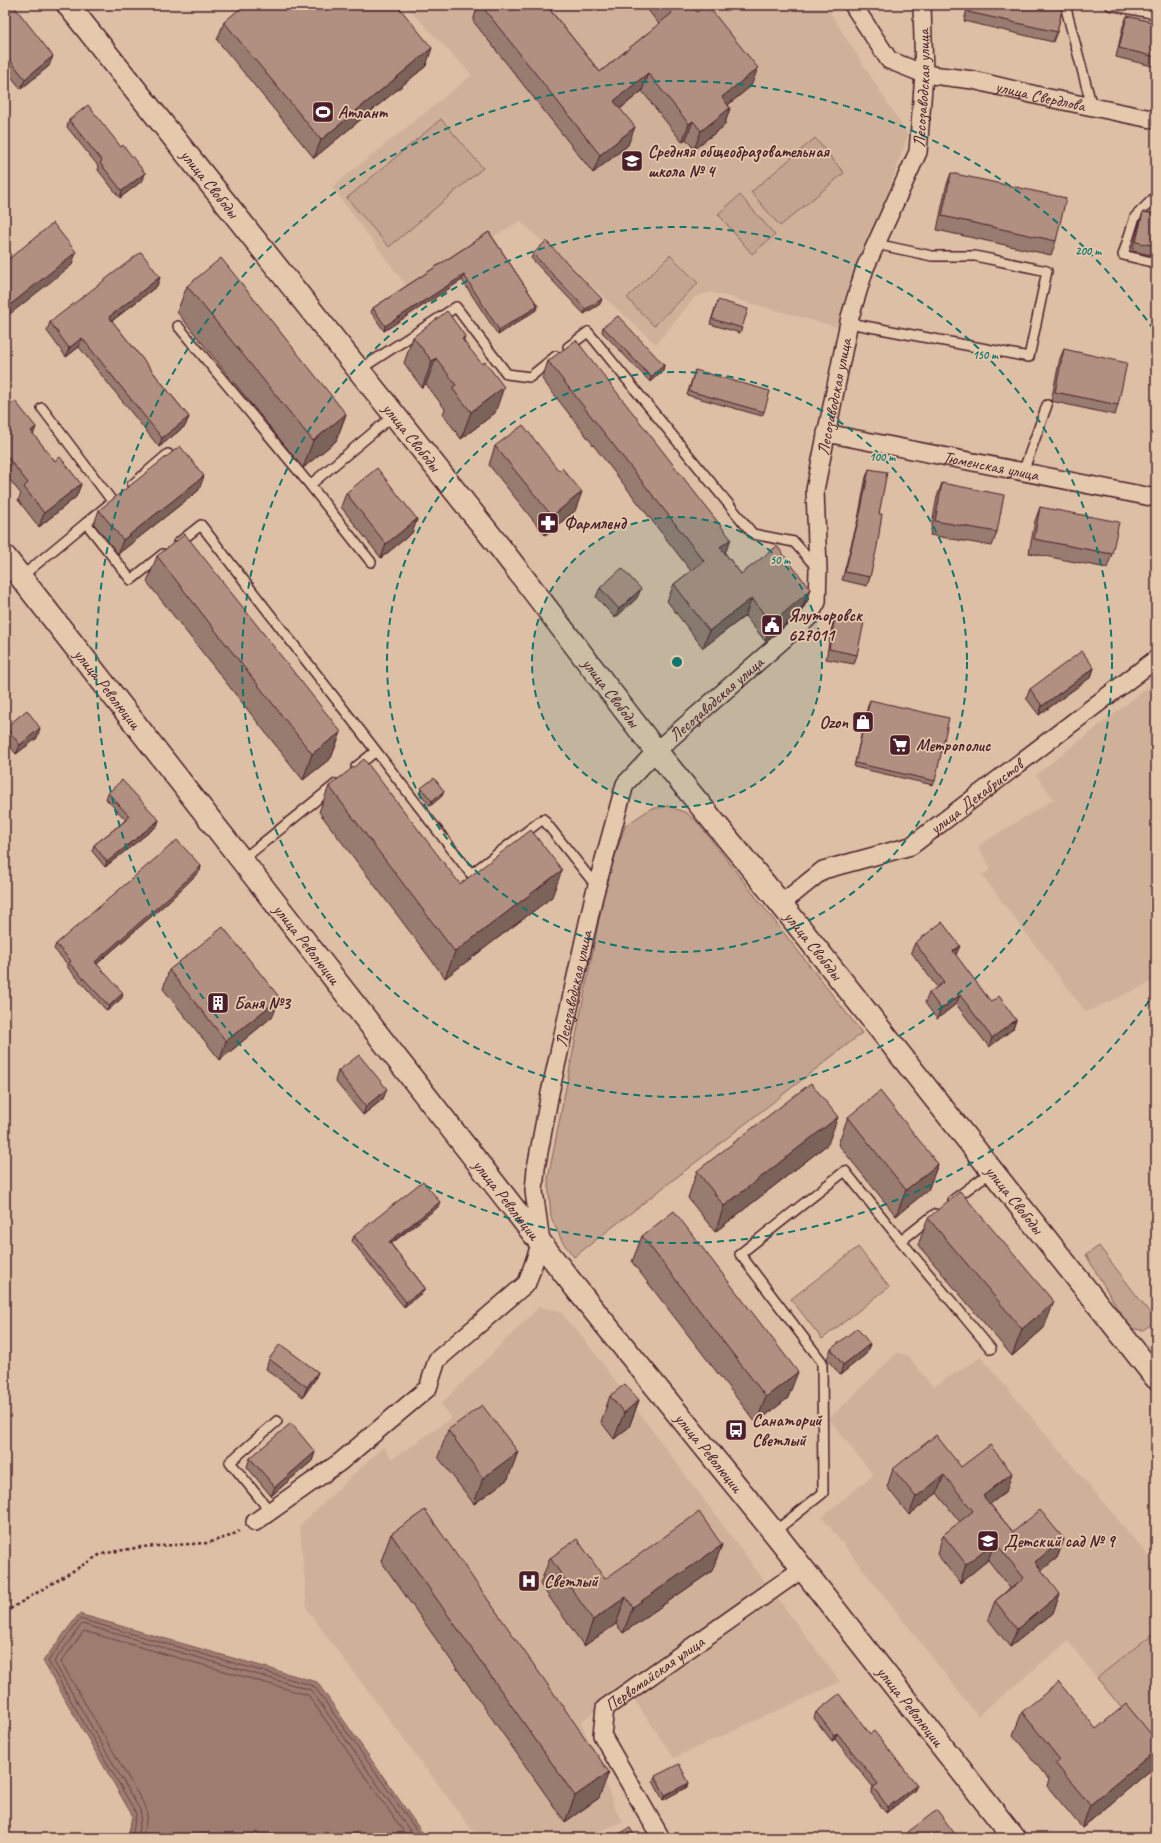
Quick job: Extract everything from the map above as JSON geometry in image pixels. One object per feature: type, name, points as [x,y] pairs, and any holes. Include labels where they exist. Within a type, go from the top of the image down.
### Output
[{"type":"street","name":"улица Свободы","points":[[68,5],[502,550],[656,750],[781,904],[992,1171],[1154,1372]]},
{"type":"street","points":[[853,5],[889,60],[924,74]]},
{"type":"street","name":"Лесозаводская улица","points":[[270,1511],[340,1462],[428,1388],[437,1360],[526,1283],[541,1242],[534,1191],[536,1168],[550,1093],[597,888],[625,784],[656,750],[808,618],[817,602],[818,569],[815,490],[849,324],[865,268],[918,152],[924,74],[922,5]]},
{"type":"street","name":"улица Свердлова","points":[[924,74],[973,80],[1044,97],[1156,120]]},
{"type":"street","name":"Тюменская улица","points":[[826,433],[1156,498]]},
{"type":"street","name":"улица Революции","points":[[5,556],[579,1292],[774,1532],[1014,1838]]},
{"type":"street","name":"улица Декабристов","points":[[781,904],[823,870],[911,846],[1156,659]]},
{"type":"street","points":[[255,1522],[270,1511]]},
{"type":"street","name":"Первомайская улица","points":[[661,1838],[602,1735],[605,1708],[802,1569]]},
{"type":"lane","points":[[1066,5],[1092,107]]},
{"type":"lane","points":[[1110,5],[1156,14]]},
{"type":"lane","points":[[1156,196],[1135,217],[1123,255],[1156,263]]},
{"type":"lane","points":[[849,324],[1029,357],[1047,272],[976,256],[932,256],[876,244]]},
{"type":"lane","points":[[359,370],[456,307],[508,374],[530,377],[588,332],[753,534],[794,542],[818,569]]},
{"type":"lane","points":[[178,326],[310,485],[371,562]]},
{"type":"lane","points":[[1023,472],[1047,404]]},
{"type":"lane","points":[[42,408],[118,496]]},
{"type":"lane","points":[[310,485],[394,415]]},
{"type":"lane","points":[[21,577],[168,454]]},
{"type":"lane","points":[[86,523],[131,580],[201,525],[471,874],[543,819],[597,888]]},
{"type":"lane","points":[[242,860],[376,751]]},
{"type":"lane","points":[[774,1532],[823,1493],[822,1362],[740,1254],[845,1171],[991,1349]]},
{"type":"lane","points":[[901,1241],[992,1171]]},
{"type":"lane","points":[[270,1511],[230,1462],[277,1421]]},
{"type":"path","points":[[5,1612],[101,1554],[141,1547],[207,1543],[230,1536],[255,1522]]},
{"type":"shaded area","name":"Средняя общеобразовательная школа № 4","points":[[405,5],[825,5],[908,135],[840,328],[710,292],[695,297],[656,344],[520,221],[408,288],[332,187],[472,75]]},
{"type":"shaded area","points":[[441,119],[483,168],[389,247],[347,198]]},
{"type":"shaded area","points":[[815,138],[844,173],[780,226],[751,192]]},
{"type":"shaded area","points":[[740,195],[775,235],[752,254],[718,214]]},
{"type":"shaded area","points":[[670,255],[698,283],[654,326],[627,298]]},
{"type":"shaded area","points":[[1156,681],[1156,980],[1086,1012],[982,875],[991,869],[978,846],[1054,799],[1036,775]]},
{"type":"shaded area","points":[[668,806],[687,813],[698,823],[862,1033],[574,1257],[562,1241],[551,1217],[548,1179],[606,884],[625,826],[650,809]]},
{"type":"shaded area","points":[[1099,1246],[1156,1321],[1143,1330],[1134,1329],[1125,1321],[1086,1255]]},
{"type":"shaded area","points":[[858,1247],[889,1287],[822,1339],[791,1299]]},
{"type":"shaded area","name":"Светлый","points":[[539,1307],[560,1311],[573,1328],[575,1327],[840,1682],[674,1758],[626,1687],[581,1722],[613,1802],[612,1803],[623,1821],[587,1838],[478,1838],[307,1610],[300,1525],[383,1447],[392,1459],[452,1418],[441,1404]]},
{"type":"shaded area","name":"Детский сад № 9","points":[[897,1353],[907,1355],[933,1387],[981,1357],[1156,1565],[1156,1631],[1097,1678],[1068,1641],[978,1716],[822,1517],[873,1475],[829,1419]]},
{"type":"shaded area","points":[[1156,1631],[1156,1750],[1097,1678]]},
{"type":"water","points":[[79,1614],[317,1682],[426,1838],[128,1838],[132,1815],[43,1661]]},
{"type":"building","points":[[5,5],[10,5],[11,7],[13,5],[53,56],[25,79],[5,54]]},
{"type":"building","name":"Атлант","points":[[244,5],[397,5],[432,48],[321,140],[224,22]]},
{"type":"building","points":[[481,5],[546,5],[600,72],[672,13],[666,5],[691,5],[697,12],[707,5],[758,68],[722,97],[730,108],[701,131],[693,121],[689,124],[648,73],[614,101],[635,127],[600,155]]},
{"type":"building","points":[[969,5],[1063,5],[1057,32],[968,12]]},
{"type":"building","points":[[1127,16],[1156,23],[1156,57],[1119,48]]},
{"type":"building","points":[[88,105],[121,147],[123,145],[145,173],[122,191],[100,163],[102,161],[69,120]]},
{"type":"building","points":[[951,173],[1066,198],[1056,241],[942,216]]},
{"type":"building","points":[[1143,212],[1156,214],[1156,246],[1136,242]]},
{"type":"building","points":[[53,223],[76,252],[5,309],[5,262]]},
{"type":"building","points":[[489,232],[538,306],[499,330],[464,275],[385,326],[373,308]]},
{"type":"building","points":[[546,241],[602,299],[586,309],[533,254]]},
{"type":"building","points":[[141,252],[160,277],[109,317],[189,417],[162,438],[82,338],[69,348],[50,322]]},
{"type":"building","points":[[221,258],[346,414],[313,441],[187,286]]},
{"type":"building","points":[[718,300],[748,309],[742,328],[712,319]]},
{"type":"building","points":[[447,311],[465,336],[462,339],[482,364],[485,362],[504,387],[471,412],[452,388],[456,385],[436,358],[432,361],[413,337]]},
{"type":"building","points":[[618,316],[664,365],[651,377],[603,327]]},
{"type":"building","points":[[576,340],[731,539],[720,547],[741,574],[777,546],[810,589],[771,624],[752,598],[709,631],[674,584],[704,561],[548,361]]},
{"type":"building","points":[[1064,349],[1127,363],[1118,405],[1055,392]]},
{"type":"building","points":[[695,370],[770,391],[764,412],[689,391]]},
{"type":"building","points":[[15,401],[36,427],[31,431],[55,461],[60,457],[81,484],[44,513],[24,487],[28,483],[5,454],[5,409]]},
{"type":"building","points":[[523,425],[559,471],[562,468],[582,492],[552,516],[495,446]]},
{"type":"building","points":[[180,446],[204,476],[123,540],[99,510]]},
{"type":"building","points":[[377,468],[417,519],[386,544],[346,493]]},
{"type":"building","points":[[869,469],[887,472],[879,514],[882,514],[877,547],[870,577],[845,572],[861,510]]},
{"type":"building","points":[[942,483],[1004,495],[997,532],[935,521]]},
{"type":"building","points":[[1040,507],[1119,522],[1112,554],[1034,539]]},
{"type":"building","points":[[185,534],[341,732],[312,754],[157,556]]},
{"type":"building","points":[[622,568],[641,589],[619,609],[600,588]]},
{"type":"building","points":[[835,617],[864,622],[857,655],[829,649]]},
{"type":"building","points":[[1082,651],[1094,668],[1042,706],[1030,689]]},
{"type":"building","name":"Метрополис","points":[[870,700],[949,718],[935,781],[855,763]]},
{"type":"building","points":[[27,710],[40,728],[20,745],[6,727]]},
{"type":"building","points":[[364,759],[460,884],[531,830],[562,870],[455,952],[329,786]]},
{"type":"building","points":[[434,778],[444,791],[432,801],[421,788]]},
{"type":"building","points":[[122,780],[159,820],[107,862],[94,845],[130,817],[108,793]]},
{"type":"building","points":[[177,840],[201,866],[170,896],[95,962],[123,993],[109,1006],[69,963],[71,961],[56,944]]},
{"type":"building","points":[[942,922],[960,946],[953,951],[991,1002],[999,996],[1016,1020],[992,1038],[960,995],[941,1009],[929,993],[944,982],[915,943]]},
{"type":"building","name":"Баня №3","points":[[223,927],[280,998],[226,1041],[169,970]]},
{"type":"building","points":[[359,1055],[387,1089],[366,1106],[338,1071]]},
{"type":"building","points":[[811,1083],[838,1117],[724,1206],[697,1171]]},
{"type":"building","points":[[880,1091],[938,1164],[906,1190],[848,1117]]},
{"type":"building","points":[[423,1181],[440,1202],[389,1242],[425,1288],[406,1302],[354,1236]]},
{"type":"building","points":[[960,1191],[1054,1302],[1022,1329],[928,1218]]},
{"type":"building","points":[[674,1211],[798,1372],[766,1397],[642,1236]]},
{"type":"building","points":[[857,1328],[870,1344],[843,1365],[831,1349]]},
{"type":"building","points":[[280,1344],[318,1372],[307,1387],[269,1359]]},
{"type":"building","points":[[625,1384],[639,1400],[624,1413],[610,1396]]},
{"type":"building","points":[[482,1405],[518,1452],[483,1478],[448,1430]]},
{"type":"building","points":[[291,1423],[315,1452],[275,1487],[250,1458]]},
{"type":"building","points":[[936,1435],[961,1467],[990,1445],[1012,1473],[983,1496],[1013,1532],[1040,1510],[1064,1539],[1035,1562],[1060,1594],[1017,1629],[995,1601],[1024,1578],[995,1542],[966,1564],[943,1535],[973,1511],[944,1475],[916,1497],[893,1469]]},
{"type":"building","points":[[425,1510],[609,1772],[575,1796],[391,1534]]},
{"type":"building","points":[[699,1512],[722,1545],[633,1607],[626,1597],[593,1620],[550,1558],[577,1539],[605,1579]]},
{"type":"building","points":[[1059,1682],[1096,1729],[1126,1704],[1156,1740],[1156,1750],[1090,1805],[1055,1763],[1060,1760],[1022,1712]]},
{"type":"building","points":[[839,1694],[870,1734],[874,1731],[917,1785],[888,1807],[873,1787],[878,1784],[837,1733],[834,1735],[816,1712]]},
{"type":"building","points":[[679,1764],[689,1783],[665,1795],[655,1776]]},
{"type":"building","points":[[937,1810],[958,1838],[912,1838],[908,1832]]},
{"type":"building","points":[[630,1828],[636,1838],[611,1838]]},
{"type":"place","name":"Атлант","points":[[323,112]]},
{"type":"place","name":"Средняя общеобразовательная школа № 4","points":[[632,161]]},
{"type":"place","name":"Фармленд","points":[[548,523]]},
{"type":"place","name":"Ялуторовск 627011","points":[[772,625]]},
{"type":"place","name":"Ozon","points":[[863,722]]},
{"type":"place","name":"Метрополис","points":[[900,745]]},
{"type":"place","name":"Баня №3","points":[[218,1003]]},
{"type":"place","name":"Санаторий Светлый","points":[[736,1430]]},
{"type":"place","name":"Детский сад № 9","points":[[988,1541]]},
{"type":"place","name":"Светлый","points":[[529,1581]]}]
